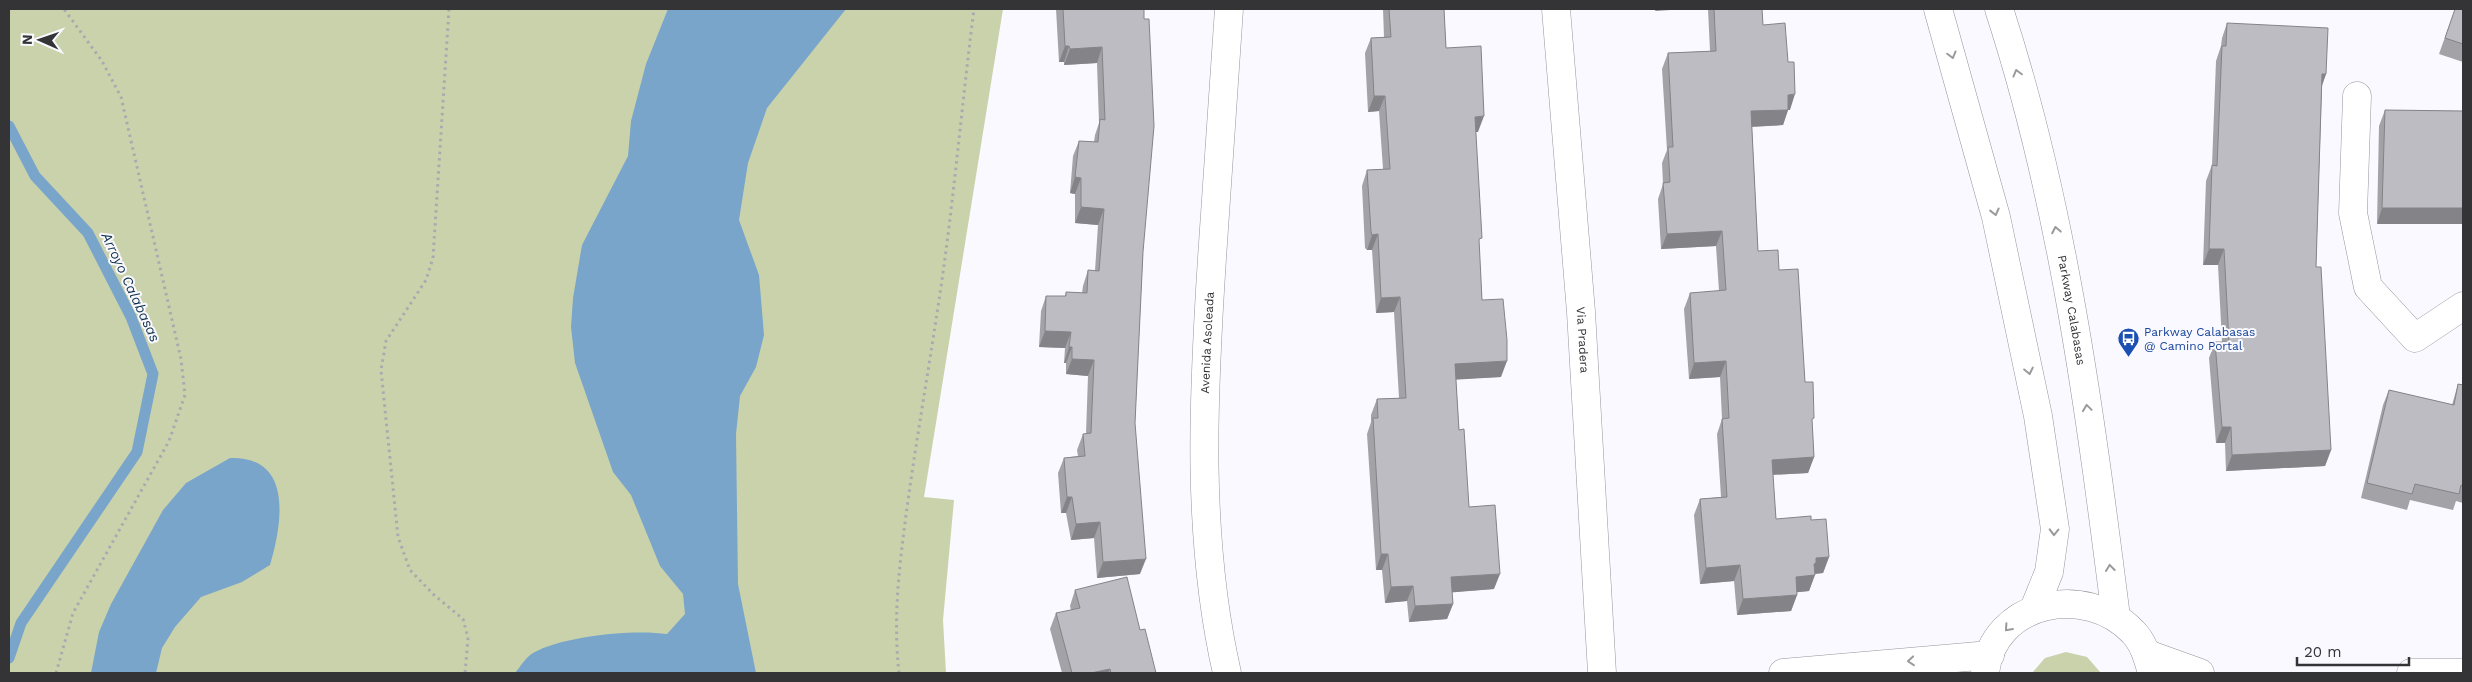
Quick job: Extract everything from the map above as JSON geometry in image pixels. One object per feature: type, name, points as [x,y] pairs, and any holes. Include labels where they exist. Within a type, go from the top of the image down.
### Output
[{"type":"street","name":"Avenida Asoleada","points":[[1227,673],[1216,626],[1203,476],[1204,383],[1229,9]]},
{"type":"street","name":"Via Pradera","points":[[1556,9],[1581,312],[1602,673]]},
{"type":"street","points":[[1938,9],[1996,217],[2038,416],[2055,529],[2049,572],[2034,609]]},
{"type":"street","name":"Parkway Calabasas","points":[[1998,9],[2049,196],[2073,315],[2116,617]]},
{"type":"street","points":[[2357,96],[2353,213],[2368,286],[2415,338],[2463,306]]},
{"type":"street","points":[[1783,673],[1988,664],[1996,642],[2013,622],[2034,609],[2062,602],[2090,605],[2116,617],[2134,633],[2149,663],[2200,673]]},
{"type":"street","points":[[2411,673],[2463,673]]},
{"type":"path","points":[[56,673],[73,613],[169,441],[185,395],[181,359],[121,97],[102,61],[64,9]]},
{"type":"path","points":[[449,9],[433,258],[426,280],[386,341],[381,370],[398,537],[410,570],[434,595],[463,619],[468,638],[465,673]]},
{"type":"path","points":[[899,673],[896,646],[896,599],[910,486],[950,231],[961,108],[974,9]]},
{"type":"green space","points":[[9,9],[1003,9],[924,497],[954,500],[943,620],[946,673],[9,673]]},
{"type":"green space","points":[[2066,652],[2087,657],[2101,673],[2032,673],[2045,658]]},
{"type":"water","points":[[668,9],[846,9],[767,108],[748,163],[739,220],[759,275],[764,335],[756,367],[740,396],[736,434],[738,584],[756,673],[515,673],[530,655],[546,647],[598,635],[636,632],[667,634],[685,614],[683,594],[660,566],[631,495],[613,472],[575,363],[571,327],[573,298],[582,245],[628,156],[631,121],[646,64]]},
{"type":"water","points":[[230,458],[251,460],[265,468],[274,480],[278,495],[279,513],[278,531],[270,565],[242,582],[201,597],[175,627],[162,648],[156,673],[91,673],[99,632],[111,604],[163,510],[186,483]]},
{"type":"building","points":[[1063,9],[1144,9],[1144,19],[1149,19],[1154,126],[1143,252],[1135,423],[1146,559],[1103,562],[1100,522],[1076,524],[1072,497],[1067,497],[1064,458],[1085,456],[1083,434],[1091,433],[1094,360],[1072,359],[1072,347],[1069,347],[1071,332],[1045,331],[1046,296],[1066,296],[1066,292],[1087,293],[1088,270],[1099,271],[1104,209],[1081,207],[1081,178],[1075,177],[1079,141],[1098,142],[1100,119],[1105,120],[1102,47],[1070,49],[1069,46],[1065,46]]},
{"type":"building","points":[[1389,9],[1444,9],[1446,48],[1481,46],[1484,116],[1475,117],[1482,238],[1479,239],[1482,300],[1503,299],[1507,361],[1455,364],[1459,430],[1464,429],[1469,507],[1495,505],[1500,574],[1451,577],[1453,604],[1415,606],[1413,586],[1391,587],[1388,554],[1381,554],[1373,418],[1378,418],[1377,399],[1406,398],[1400,297],[1381,298],[1378,234],[1372,235],[1371,232],[1367,170],[1390,169],[1385,96],[1374,96],[1371,38],[1391,37]]},
{"type":"building","points":[[1714,9],[1762,9],[1763,25],[1785,23],[1788,62],[1794,62],[1795,94],[1788,95],[1788,110],[1751,111],[1758,251],[1778,250],[1779,270],[1798,269],[1805,382],[1813,382],[1814,457],[1772,460],[1776,519],[1811,516],[1811,520],[1826,519],[1829,557],[1816,558],[1816,563],[1814,564],[1815,575],[1796,577],[1797,595],[1743,599],[1740,565],[1706,568],[1700,499],[1727,497],[1722,419],[1729,418],[1726,361],[1694,363],[1690,293],[1726,290],[1722,231],[1667,234],[1663,183],[1670,182],[1668,147],[1673,147],[1668,53],[1716,51]]},
{"type":"building","points":[[2455,9],[2463,9],[2463,44],[2445,38]]},
{"type":"building","points":[[2227,23],[2328,28],[2326,74],[2322,74],[2316,267],[2321,267],[2331,450],[2232,455],[2231,427],[2222,427],[2215,342],[2229,342],[2224,249],[2209,249],[2212,165],[2217,166],[2222,46],[2226,46]]},
{"type":"building","points":[[2385,110],[2463,111],[2463,208],[2382,208]]},
{"type":"building","points":[[2458,384],[2463,385],[2463,486],[2461,485],[2459,494],[2415,484],[2412,494],[2367,483],[2389,390],[2454,405]]},
{"type":"building","points":[[1127,577],[1140,630],[1145,629],[1156,673],[1111,673],[1110,669],[1091,673],[1072,673],[1056,613],[1080,608],[1075,590]]},
{"type":"waterway","name":"Arroyo Calabasas","points":[[9,126],[35,176],[88,233],[131,317],[153,374],[137,452],[21,623],[9,658]]},
{"type":"place","name":"Parkway Calabasas @ Camino Portal","points":[[2128,358]]}]
